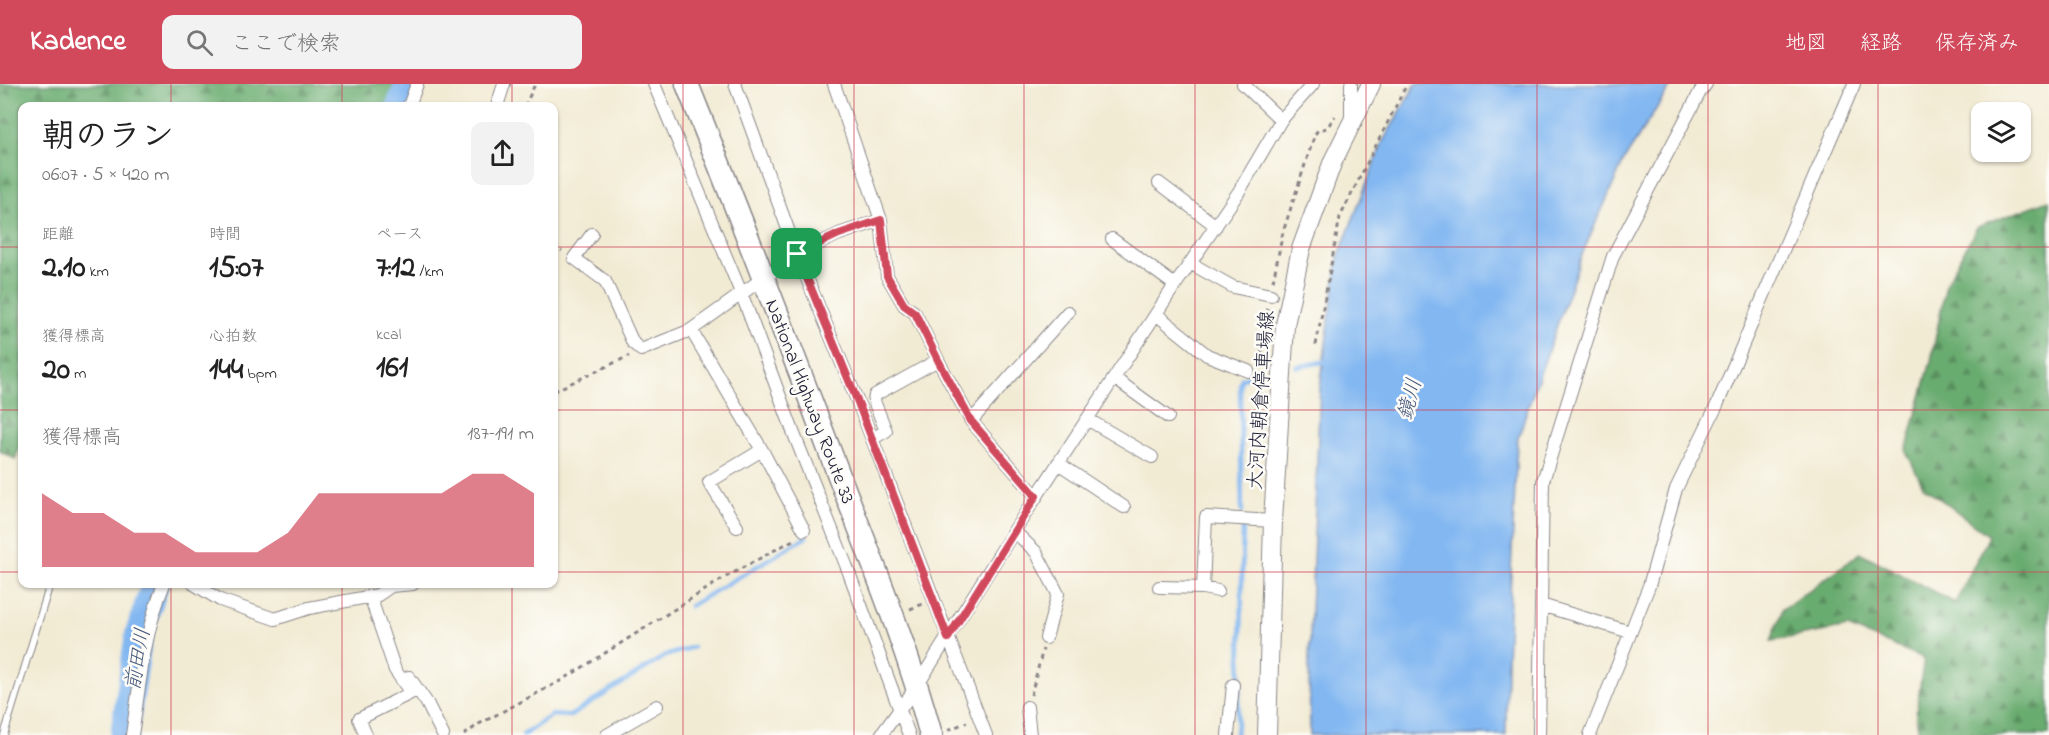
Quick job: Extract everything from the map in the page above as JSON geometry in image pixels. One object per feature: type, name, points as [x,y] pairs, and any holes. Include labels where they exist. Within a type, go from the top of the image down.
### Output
[{"type":"highway","name":"National Highway Route 33","points":[[687,84],[764,278],[917,686],[939,734]]},
{"type":"main road","name":"大河内朝倉停車場線","points":[[1267,735],[1274,521],[1285,325],[1301,249],[1333,161],[1371,84]]},
{"type":"street","points":[[410,102],[417,84]]},
{"type":"street","points":[[498,102],[504,84]]},
{"type":"street","points":[[654,84],[742,294],[909,735]]},
{"type":"street","points":[[735,84],[797,254],[986,735]]},
{"type":"street","points":[[834,84],[881,220],[887,276],[904,305],[915,313],[971,421],[1036,496]]},
{"type":"street","points":[[881,735],[917,686],[1036,496],[1238,193],[1281,120],[1313,84]]},
{"type":"street","points":[[1351,84],[1351,124]]},
{"type":"street","points":[[1539,735],[1543,482],[1610,267],[1624,235],[1706,84]]},
{"type":"street","points":[[1590,735],[1649,586],[1676,489],[1717,405],[1854,84]]},
{"type":"street","points":[[1251,87],[1281,120]]},
{"type":"street","points":[[1160,183],[1216,226]]},
{"type":"street","points":[[592,234],[574,258],[605,281],[633,343],[641,350],[691,330],[797,254],[839,234],[881,220]]},
{"type":"street","points":[[1112,239],[1175,285]]},
{"type":"street","points":[[1190,263],[1233,287],[1271,295]]},
{"type":"street","points":[[971,421],[1068,312]]},
{"type":"street","points":[[1156,314],[1207,355],[1248,371]]},
{"type":"street","points":[[691,330],[762,450],[804,530]]},
{"type":"street","points":[[872,440],[886,431],[874,401],[875,395],[938,360]]},
{"type":"street","points":[[1114,378],[1168,417]]},
{"type":"street","points":[[1087,418],[1152,457]]},
{"type":"street","points":[[737,527],[709,482],[762,450]]},
{"type":"street","points":[[1058,463],[1124,507]]},
{"type":"street","points":[[1203,588],[1206,517],[1274,521]]},
{"type":"street","points":[[1014,531],[1036,552],[1058,594],[1046,639]]},
{"type":"street","points":[[1159,587],[1203,588],[1218,591]]},
{"type":"street","points":[[132,735],[145,645],[150,622],[163,588]]},
{"type":"street","points":[[200,588],[220,600],[275,620],[309,608],[374,596],[388,588]]},
{"type":"street","points":[[366,735],[359,719],[411,693],[395,670],[374,596]]},
{"type":"street","points":[[374,596],[403,669],[427,703],[443,735]]},
{"type":"street","points":[[1541,605],[1630,632]]},
{"type":"street","points":[[1228,735],[1233,685]]},
{"type":"street","points":[[607,735],[657,706]]},
{"type":"street","points":[[1027,707],[1030,735]]},
{"type":"lane","points":[[4,735],[49,588]]},
{"type":"path","points":[[527,102],[535,84]]},
{"type":"path","points":[[1316,345],[1340,217],[1407,84]]},
{"type":"path","points":[[558,389],[641,350]]},
{"type":"path","points":[[464,735],[479,724],[564,679],[724,579],[798,537],[804,530]]},
{"type":"path","points":[[1027,707],[1046,639]]},
{"type":"path","points":[[939,734],[979,718]]},
{"type":"green space","points":[[0,84],[402,84],[396,102],[18,102],[18,452],[15,459],[0,451]]},
{"type":"green space","points":[[2049,200],[2049,735],[1919,735],[1916,714],[1924,658],[1848,627],[1771,641],[1783,609],[1861,553],[1955,603],[1989,536],[1923,486],[1906,451],[1931,361],[1946,284],[1977,227]]},
{"type":"water","name":"鏡川","points":[[1416,84],[1672,84],[1625,158],[1583,252],[1517,442],[1507,660],[1506,735],[1310,735],[1309,661],[1320,386],[1338,258],[1383,141]]},
{"type":"waterway","name":"前田川","points":[[402,102],[409,84]]},
{"type":"waterway","points":[[1297,367],[1327,361]]},
{"type":"waterway","points":[[1242,511],[1240,383],[1242,378],[1256,375]]},
{"type":"waterway","points":[[1236,735],[1241,657],[1243,527]]},
{"type":"waterway","points":[[690,606],[806,537]]},
{"type":"waterway","name":"前田川","points":[[124,735],[139,634],[154,588]]},
{"type":"waterway","points":[[523,735],[552,715],[570,716],[665,656],[693,647]]},
{"type":"route","points":[[881,220],[887,276],[904,305],[915,313],[974,426],[1036,496],[948,638],[859,405],[797,254],[839,234],[881,220]]}]
